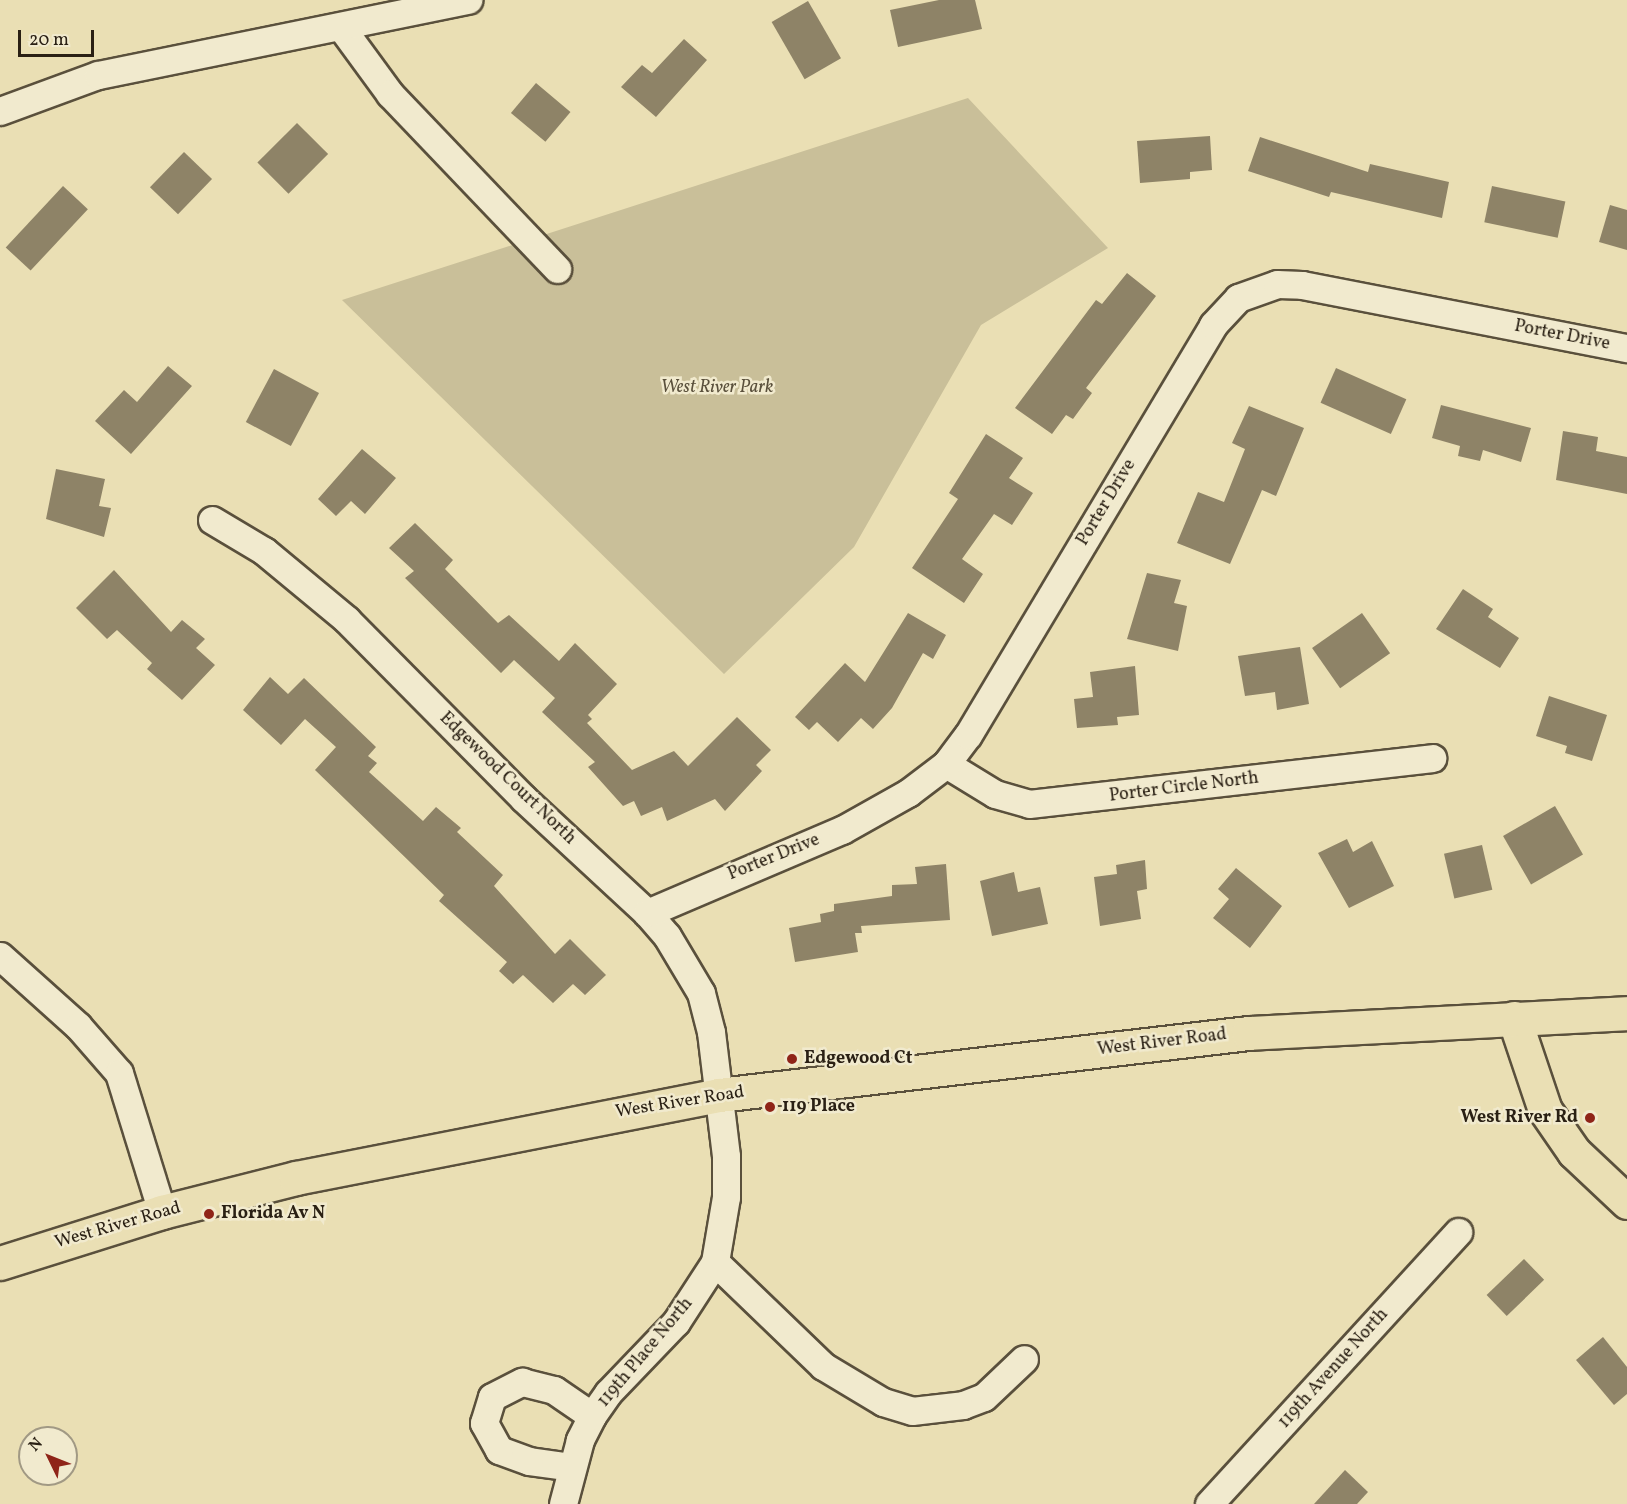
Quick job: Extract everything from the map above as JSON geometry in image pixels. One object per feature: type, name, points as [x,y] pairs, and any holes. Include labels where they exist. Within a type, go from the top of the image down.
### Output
[{"type":"main road","name":"West River Road","points":[[0,1263],[162,1212],[395,1155],[719,1095],[1206,1036],[1627,1013]]},
{"type":"main road","points":[[1514,1018],[1545,1110],[1574,1152],[1627,1202]]},
{"type":"street","points":[[0,111],[98,75],[468,0]]},
{"type":"street","points":[[341,27],[390,94],[557,269]]},
{"type":"street","name":"Porter Drive","points":[[647,913],[842,830],[908,793],[946,764],[968,735],[1213,325],[1238,298],[1277,284],[1302,285],[1627,348]]},
{"type":"street","name":"Edgewood Court North","points":[[212,520],[264,551],[347,620],[523,798],[647,913],[668,936],[701,993],[719,1095]]},
{"type":"street","name":"Porter Circle North","points":[[946,764],[995,794],[1029,804],[1432,758]]},
{"type":"street","points":[[0,956],[78,1026],[119,1073],[162,1212]]},
{"type":"street","name":"119th Place North","points":[[563,1504],[572,1467],[592,1416],[608,1393],[676,1322],[715,1262],[726,1197],[719,1095]]},
{"type":"street","name":"119th Avenue North","points":[[1209,1504],[1458,1232]]},
{"type":"street","points":[[715,1262],[823,1366],[893,1405],[912,1411],[963,1405],[984,1397],[1024,1359]]},
{"type":"street","points":[[572,1467],[529,1461],[498,1450],[484,1423],[492,1397],[522,1382],[554,1390],[592,1416]]},
{"type":"green space","name":"West River Park","points":[[968,98],[1108,248],[981,325],[854,547],[724,674],[342,300]]},
{"type":"building","points":[[939,0],[975,0],[982,29],[898,47],[890,10]]},
{"type":"building","points":[[808,1],[841,58],[805,79],[772,22]]},
{"type":"building","points":[[684,39],[707,60],[656,117],[621,87],[642,65],[652,73]]},
{"type":"building","points":[[536,83],[570,112],[545,142],[511,113]]},
{"type":"building","points":[[297,123],[328,154],[289,194],[257,163]]},
{"type":"building","points":[[1210,136],[1212,170],[1190,172],[1190,179],[1140,183],[1137,141]]},
{"type":"building","points":[[1260,137],[1368,172],[1370,164],[1449,182],[1442,218],[1331,192],[1329,197],[1248,171]]},
{"type":"building","points":[[184,152],[212,179],[178,214],[150,187]]},
{"type":"building","points":[[63,186],[88,209],[31,271],[6,247]]},
{"type":"building","points":[[1492,186],[1565,202],[1558,238],[1484,222]]},
{"type":"building","points":[[1610,205],[1627,210],[1627,250],[1599,242]]},
{"type":"building","points":[[1127,273],[1156,296],[1086,388],[1092,393],[1073,419],[1066,415],[1052,434],[1015,408],[1096,300],[1102,304]]},
{"type":"building","points":[[168,366],[192,386],[131,454],[95,421],[124,390],[137,402]]},
{"type":"building","points":[[1336,368],[1406,399],[1391,434],[1321,403]]},
{"type":"building","points":[[274,369],[319,393],[291,446],[246,422]]},
{"type":"building","points":[[1441,405],[1531,428],[1521,462],[1483,450],[1480,461],[1458,456],[1460,446],[1432,438]]},
{"type":"building","points":[[1249,406],[1304,428],[1276,496],[1262,490],[1230,564],[1177,543],[1198,492],[1224,502],[1245,449],[1232,443]]},
{"type":"building","points":[[1563,431],[1598,437],[1596,451],[1627,457],[1627,494],[1556,480]]},
{"type":"building","points":[[986,434],[1023,458],[1009,478],[1033,493],[1012,525],[994,514],[962,559],[983,574],[964,603],[912,568],[958,499],[949,493]]},
{"type":"building","points":[[362,449],[396,478],[365,514],[351,501],[336,516],[318,499]]},
{"type":"building","points":[[56,469],[105,479],[99,506],[111,508],[104,537],[46,519]]},
{"type":"building","points":[[415,523],[453,560],[445,569],[498,623],[509,615],[559,661],[575,643],[617,684],[588,715],[592,719],[587,723],[632,770],[674,751],[688,766],[737,717],[771,750],[756,765],[762,771],[725,811],[715,799],[667,821],[662,807],[641,816],[634,801],[623,806],[588,767],[595,762],[542,712],[555,698],[514,660],[501,673],[405,578],[414,571],[389,548]]},
{"type":"building","points":[[114,570],[171,632],[182,620],[205,639],[196,648],[215,665],[182,700],[147,669],[152,663],[117,630],[107,639],[76,608]]},
{"type":"building","points":[[1147,573],[1181,580],[1174,603],[1187,606],[1178,651],[1127,639]]},
{"type":"building","points":[[1463,589],[1493,609],[1488,617],[1519,638],[1500,668],[1436,629]]},
{"type":"building","points":[[908,613],[946,635],[933,659],[923,653],[892,708],[873,729],[861,718],[838,742],[817,722],[809,730],[795,717],[845,663],[865,682]]},
{"type":"building","points":[[1362,613],[1390,653],[1340,688],[1312,648]]},
{"type":"building","points":[[1300,647],[1309,704],[1277,710],[1275,692],[1245,696],[1238,656]]},
{"type":"building","points":[[1135,666],[1139,715],[1117,717],[1118,725],[1077,728],[1074,699],[1093,697],[1090,672]]},
{"type":"building","points":[[270,677],[288,694],[304,678],[376,747],[368,756],[377,763],[369,772],[423,821],[436,807],[461,828],[457,832],[503,875],[494,886],[555,954],[570,939],[606,975],[585,995],[573,984],[553,1003],[523,975],[513,984],[499,971],[507,962],[439,901],[444,895],[315,770],[336,747],[305,719],[281,745],[243,710]]},
{"type":"building","points":[[1549,696],[1607,715],[1592,761],[1565,753],[1567,746],[1536,736]]},
{"type":"building","points":[[1555,806],[1583,854],[1531,884],[1503,836]]},
{"type":"building","points":[[1347,839],[1353,852],[1372,841],[1394,886],[1349,908],[1318,853]]},
{"type":"building","points":[[1482,845],[1492,890],[1454,899],[1444,854]]},
{"type":"building","points":[[1145,860],[1147,889],[1137,891],[1141,919],[1100,926],[1094,877],[1117,874],[1116,865]]},
{"type":"building","points":[[946,864],[950,920],[861,926],[862,933],[855,933],[858,952],[795,962],[789,928],[821,922],[820,914],[834,911],[834,904],[892,896],[892,885],[917,884],[915,867]]},
{"type":"building","points":[[1236,868],[1282,906],[1250,948],[1213,918],[1229,899],[1218,889]]},
{"type":"building","points":[[1014,872],[1018,892],[1040,887],[1048,924],[992,936],[980,881]]},
{"type":"building","points":[[1524,1259],[1544,1280],[1507,1316],[1487,1295]]},
{"type":"building","points":[[1603,1337],[1627,1367],[1627,1394],[1614,1405],[1576,1360]]},
{"type":"building","points":[[1345,1470],[1368,1492],[1357,1504],[1314,1504]]},
{"type":"place","name":"Edgewood Ct","points":[[792,1059]]},
{"type":"place","name":"119 Place","points":[[770,1107]]},
{"type":"place","name":"West River Rd","points":[[1590,1118]]},
{"type":"place","name":"Florida Av N","points":[[209,1214]]}]
